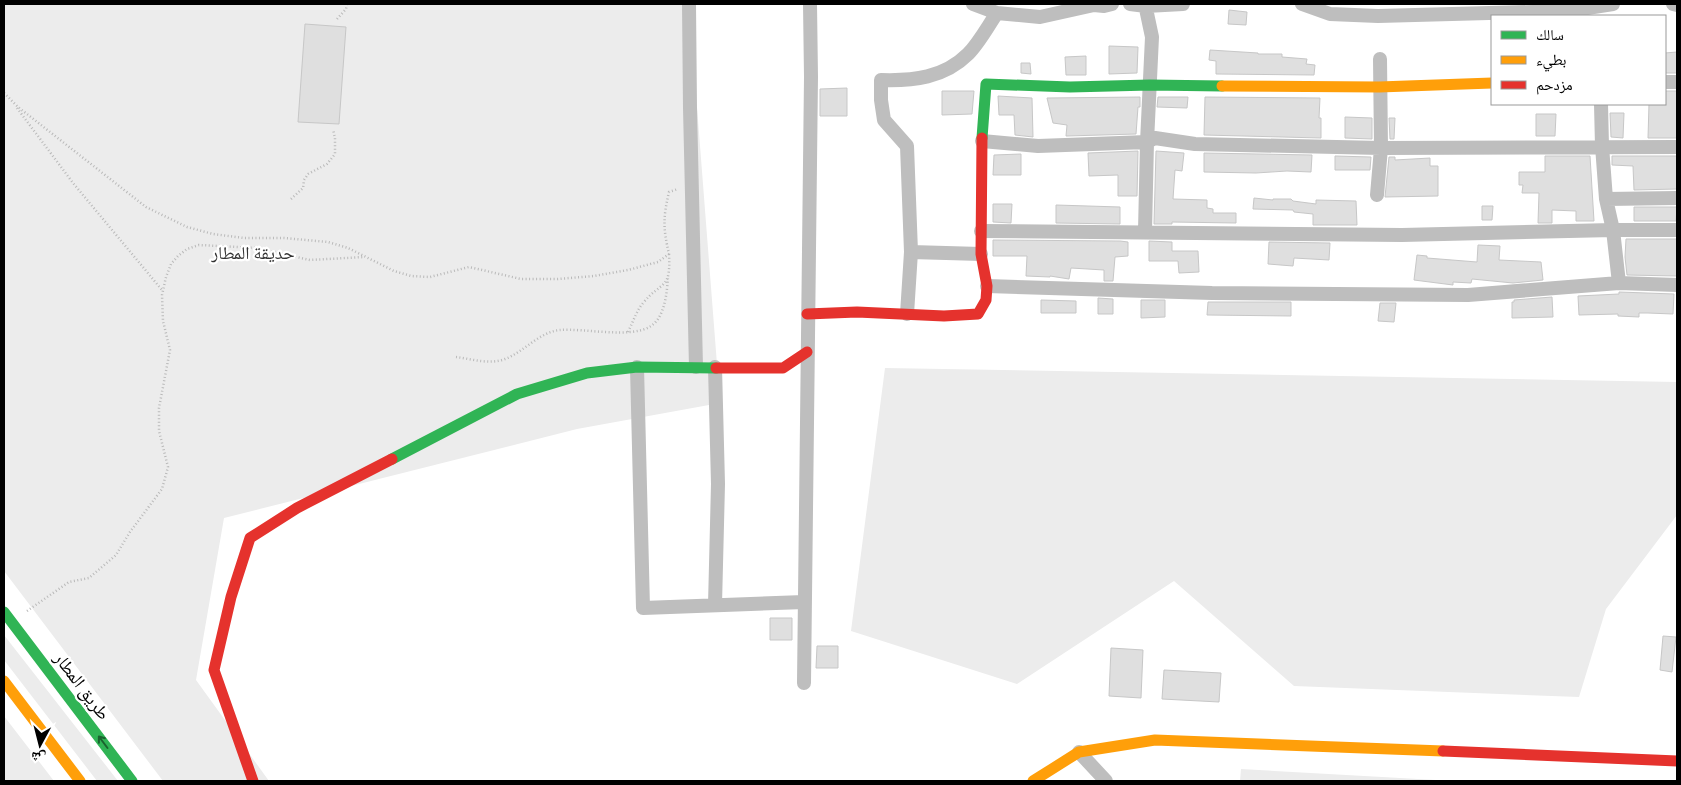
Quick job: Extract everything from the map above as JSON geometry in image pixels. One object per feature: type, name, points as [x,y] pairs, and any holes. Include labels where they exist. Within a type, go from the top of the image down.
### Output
[{"type":"main road","points":[[807,314],[857,312],[944,316],[978,314],[986,300],[987,286],[981,254],[980,231],[982,141],[986,84],[1070,87],[1150,85],[1379,86],[1491,83]]},
{"type":"main road","points":[[253,781],[214,670],[231,597],[250,538],[297,508],[517,394],[588,372],[637,367],[783,368],[807,352]]},
{"type":"main road","name":"طريق المطار","points":[[4,612],[132,781]]},
{"type":"main road","points":[[4,681],[80,781]]},
{"type":"main road","points":[[1033,781],[1079,752],[1155,740],[1677,761]]},
{"type":"street","points":[[689,4],[696,367]]},
{"type":"street","points":[[804,683],[811,77],[810,4]]},
{"type":"street","points":[[973,4],[997,13],[1040,17],[1094,5],[1104,6],[1112,4]]},
{"type":"street","points":[[1130,4],[1183,4]]},
{"type":"street","points":[[1302,4],[1330,14],[1378,16],[1568,11],[1607,7]]},
{"type":"street","points":[[1673,4],[1677,5]]},
{"type":"street","points":[[1145,231],[1152,37],[1146,5]]},
{"type":"street","points":[[908,314],[911,252],[907,146],[884,120],[880,100],[881,80],[903,81],[942,73],[968,54],[997,13]]},
{"type":"street","points":[[1377,195],[1381,148],[1380,59]]},
{"type":"street","points":[[1601,105],[1606,199],[1612,230],[1618,283]]},
{"type":"street","points":[[982,141],[1038,146],[1147,142],[1155,138],[1195,144],[1381,148],[1677,147]]},
{"type":"street","points":[[1606,199],[1677,198]]},
{"type":"street","points":[[980,231],[1145,231],[1402,235],[1677,230]]},
{"type":"street","points":[[911,252],[981,254]]},
{"type":"street","points":[[987,286],[1212,293],[1468,295],[1618,283],[1677,285]]},
{"type":"street","points":[[637,367],[643,608],[804,602]]},
{"type":"street","points":[[715,367],[718,484],[715,605]]},
{"type":"street","points":[[1079,752],[1106,781]]},
{"type":"path","points":[[337,18],[346,8],[347,4]]},
{"type":"path","points":[[4,93],[146,207],[187,227],[213,234],[244,238],[284,238],[328,242],[348,248],[394,271],[411,276],[430,277],[469,267],[522,279],[594,276],[658,262],[668,254]]},
{"type":"path","points":[[12,101],[73,183],[162,290]]},
{"type":"path","points":[[291,199],[303,188],[304,180],[308,174],[327,164],[335,154],[333,129]]},
{"type":"path","points":[[628,332],[637,312],[644,303],[665,285],[668,277],[670,269],[664,232],[664,215],[670,192],[692,184]]},
{"type":"path","points":[[11,622],[70,582],[89,578],[116,555],[130,532],[162,489],[168,467],[159,431],[159,408],[170,350],[161,308],[162,290],[171,264],[178,256],[187,249],[199,245],[257,248],[310,260],[366,257]]},
{"type":"path","points":[[456,357],[487,362],[499,361],[516,354],[544,336],[558,330],[638,331],[653,325],[664,308],[668,277]]},
{"type":"green space","name":"حديقة المطار","points":[[4,4],[689,4],[720,403],[577,429],[224,518],[196,680],[269,781],[163,781],[4,571]]},
{"type":"green space","points":[[885,368],[1677,382],[1677,515],[1606,609],[1579,697],[1294,686],[1174,581],[1017,684],[851,631]]},
{"type":"green space","points":[[4,635],[118,781],[97,781],[4,660]]},
{"type":"green space","points":[[4,716],[54,781],[4,781]]},
{"type":"green space","points":[[1241,769],[1454,781],[1240,781]]},
{"type":"building","points":[[1229,10],[1247,12],[1246,25],[1228,24]]},
{"type":"building","points":[[305,24],[346,27],[339,124],[298,122]]},
{"type":"building","points":[[1109,46],[1138,47],[1137,73],[1109,74]]},
{"type":"building","points":[[1210,50],[1282,54],[1282,57],[1307,59],[1306,64],[1315,65],[1314,75],[1216,74],[1216,61],[1209,60]]},
{"type":"building","points":[[1677,52],[1677,73],[1666,73],[1666,53]]},
{"type":"building","points":[[1086,56],[1086,75],[1066,75],[1065,57]]},
{"type":"building","points":[[1021,63],[1030,63],[1031,74],[1021,73]]},
{"type":"building","points":[[847,88],[847,116],[820,116],[820,89]]},
{"type":"building","points":[[942,91],[974,91],[972,114],[942,115]]},
{"type":"building","points":[[1666,91],[1677,91],[1677,138],[1648,138],[1649,105],[1666,105]]},
{"type":"building","points":[[998,96],[1032,98],[1033,137],[1015,135],[1014,115],[999,115]]},
{"type":"building","points":[[1140,97],[1136,134],[1067,136],[1067,125],[1053,123],[1047,98]]},
{"type":"building","points":[[1158,97],[1188,97],[1187,108],[1157,107]]},
{"type":"building","points":[[1205,97],[1320,98],[1321,138],[1204,135]]},
{"type":"building","points":[[1610,113],[1624,113],[1623,138],[1611,137]]},
{"type":"building","points":[[1536,114],[1556,114],[1555,136],[1536,136]]},
{"type":"building","points":[[1345,117],[1372,118],[1372,139],[1345,138]]},
{"type":"building","points":[[1389,118],[1395,118],[1394,139],[1390,139]]},
{"type":"building","points":[[1138,151],[1137,196],[1118,196],[1118,175],[1089,176],[1088,153]]},
{"type":"building","points":[[1156,151],[1184,153],[1182,171],[1175,170],[1173,199],[1207,200],[1207,208],[1213,209],[1213,213],[1236,213],[1236,223],[1172,222],[1172,224],[1154,224]]},
{"type":"building","points":[[1204,153],[1312,155],[1311,172],[1204,172]]},
{"type":"building","points":[[1021,154],[1021,175],[993,175],[994,155]]},
{"type":"building","points":[[1335,156],[1371,157],[1370,170],[1335,170]]},
{"type":"building","points":[[1545,156],[1590,156],[1594,221],[1576,221],[1576,211],[1552,210],[1552,223],[1538,223],[1539,193],[1522,193],[1523,185],[1519,185],[1519,172],[1545,172]]},
{"type":"building","points":[[1612,156],[1677,156],[1677,189],[1634,190],[1633,166],[1612,165]]},
{"type":"building","points":[[1389,157],[1395,157],[1395,160],[1430,158],[1430,166],[1438,166],[1438,196],[1385,197]]},
{"type":"building","points":[[1254,198],[1291,199],[1293,201],[1316,204],[1316,200],[1356,201],[1357,225],[1313,225],[1313,214],[1294,212],[1293,210],[1253,209]]},
{"type":"building","points":[[993,204],[1012,204],[1011,223],[993,222]]},
{"type":"building","points":[[1056,205],[1120,207],[1120,224],[1056,223]]},
{"type":"building","points":[[1482,206],[1493,206],[1492,220],[1482,220]]},
{"type":"building","points":[[1634,207],[1677,207],[1676,221],[1634,221]]},
{"type":"building","points":[[1626,239],[1677,239],[1677,276],[1627,275]]},
{"type":"building","points":[[993,240],[1120,241],[1128,242],[1128,256],[1115,257],[1113,281],[1104,281],[1104,270],[1071,268],[1069,279],[1050,276],[1026,276],[1027,256],[993,256]]},
{"type":"building","points":[[1149,241],[1172,242],[1172,251],[1198,251],[1199,272],[1179,273],[1178,261],[1149,261]]},
{"type":"building","points":[[1269,242],[1330,243],[1329,260],[1294,258],[1293,266],[1268,264]]},
{"type":"building","points":[[1478,245],[1500,246],[1499,260],[1541,262],[1543,280],[1513,283],[1472,279],[1471,283],[1453,282],[1453,285],[1414,280],[1417,255],[1427,256],[1427,258],[1477,262]]},
{"type":"building","points":[[1619,292],[1674,294],[1673,314],[1639,313],[1639,317],[1618,316],[1618,314],[1579,315],[1578,296],[1619,294]]},
{"type":"building","points":[[1552,297],[1553,317],[1512,318],[1512,302],[1514,300]]},
{"type":"building","points":[[1098,298],[1113,299],[1113,314],[1098,314]]},
{"type":"building","points":[[1041,300],[1076,301],[1076,313],[1041,313]]},
{"type":"building","points":[[1141,300],[1165,300],[1165,317],[1141,318]]},
{"type":"building","points":[[1208,302],[1291,302],[1291,316],[1207,315]]},
{"type":"building","points":[[1380,303],[1396,303],[1394,322],[1378,321]]},
{"type":"building","points":[[770,618],[792,618],[792,640],[770,640]]},
{"type":"building","points":[[1663,636],[1676,637],[1672,672],[1660,670]]},
{"type":"building","points":[[817,646],[838,646],[838,668],[816,668]]},
{"type":"building","points":[[1111,648],[1143,650],[1141,698],[1109,696]]},
{"type":"building","points":[[1164,670],[1221,673],[1219,702],[1162,699]]},
{"type":"traffic: fast","points":[[982,138],[986,84],[1070,87],[1222,86]]},
{"type":"traffic: fast","points":[[392,459],[517,394],[587,373],[637,367],[716,368]]},
{"type":"traffic: fast","points":[[4,612],[132,781]]},
{"type":"traffic: slow","points":[[1222,86],[1379,87],[1491,83]]},
{"type":"traffic: slow","points":[[4,681],[80,781]]},
{"type":"traffic: slow","points":[[1033,781],[1079,752],[1155,740],[1443,751]]},
{"type":"traffic: jam","points":[[807,314],[857,312],[944,316],[978,314],[986,300],[987,286],[981,254],[982,138]]},
{"type":"traffic: jam","points":[[716,368],[783,368],[807,352]]},
{"type":"traffic: jam","points":[[253,781],[214,670],[231,597],[250,538],[297,508],[392,459]]},
{"type":"traffic: jam","points":[[1443,751],[1677,761]]}]
